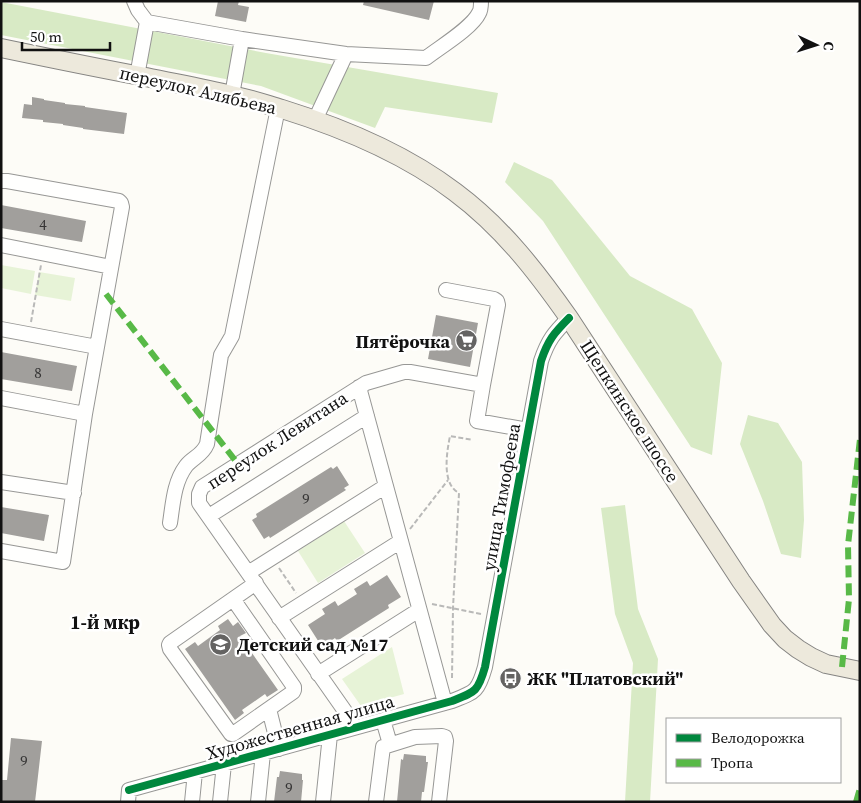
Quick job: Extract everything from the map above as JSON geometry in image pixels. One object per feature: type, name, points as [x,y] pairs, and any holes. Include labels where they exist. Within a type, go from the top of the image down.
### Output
[{"type":"main road","name":"переулок Алябьева","points":[[1,48],[232,95],[315,120],[390,151]]},
{"type":"main road","name":"Щепкинское шоссе","points":[[390,151],[456,192],[504,235],[544,281],[740,581],[772,625],[791,644],[811,657],[826,664],[860,670]]},
{"type":"street","points":[[134,1],[138,10],[148,22],[242,39],[346,54],[426,58],[466,29],[480,12],[481,1]]},
{"type":"street","points":[[137,76],[148,22]]},
{"type":"street","points":[[232,95],[242,39]]},
{"type":"street","points":[[315,120],[346,54]]},
{"type":"street","points":[[170,522],[176,486],[180,475],[188,464],[204,450],[207,444],[220,355],[232,336],[278,108]]},
{"type":"street","points":[[1,181],[119,201],[122,207],[85,414],[63,562],[1,551]]},
{"type":"street","points":[[1,246],[110,267]]},
{"type":"street","points":[[446,290],[497,300],[498,305],[477,420],[528,430]]},
{"type":"street","name":"улица Тимофеева","points":[[477,689],[485,667],[541,361],[545,347],[555,331],[569,318]]},
{"type":"street","points":[[1,329],[97,347]]},
{"type":"street","name":"переулок Левитана","points":[[209,516],[199,503],[199,494],[202,487],[362,385],[407,372],[483,385]]},
{"type":"street","points":[[362,385],[367,416],[418,605],[448,702]]},
{"type":"street","points":[[1,398],[85,414]]},
{"type":"street","points":[[352,728],[347,714],[209,516],[367,416]]},
{"type":"street","points":[[1,482],[74,493]]},
{"type":"street","points":[[233,599],[294,687],[294,690],[233,734],[229,734],[170,649],[170,643],[233,599],[273,557],[386,486]]},
{"type":"street","points":[[280,618],[401,541]]},
{"type":"street","points":[[318,674],[418,605]]},
{"type":"street","name":"Художественная улица","points":[[128,796],[195,772],[448,702],[471,694],[477,689]]},
{"type":"street","points":[[269,709],[279,749]]},
{"type":"street","points":[[383,720],[390,744]]},
{"type":"street","points":[[323,802],[330,734]]},
{"type":"street","points":[[376,802],[382,749],[384,746],[415,737],[445,737],[439,802]]},
{"type":"street","points":[[258,802],[263,753]]},
{"type":"street","points":[[220,802],[224,764]]},
{"type":"street","points":[[192,802],[195,772]]},
{"type":"path","points":[[29,334],[42,254]]},
{"type":"path","points":[[448,702],[459,493],[450,484],[446,462],[450,436],[473,440]]},
{"type":"path","points":[[401,541],[449,479]]},
{"type":"path","points":[[273,557],[302,603]]},
{"type":"path","points":[[418,605],[453,608],[494,617]]},
{"type":"green space","points":[[1,2],[266,53],[498,93],[492,123],[385,107],[375,128],[261,86],[1,35]]},
{"type":"green space","points":[[514,162],[552,180],[630,276],[692,309],[722,363],[712,455],[691,447],[543,221],[505,182]]},
{"type":"green space","points":[[1,265],[35,271],[31,294],[1,288]]},
{"type":"green space","points":[[39,272],[75,278],[71,301],[35,295]]},
{"type":"green space","points":[[748,415],[778,423],[802,462],[804,520],[801,558],[781,554],[763,501],[740,444]]},
{"type":"green space","points":[[625,505],[638,609],[658,659],[650,802],[625,802],[633,663],[615,614],[601,508]]},
{"type":"green space","points":[[344,521],[365,553],[318,583],[298,551]]},
{"type":"green space","points":[[392,647],[404,694],[361,706],[342,679]]},
{"type":"building","points":[[218,1],[239,1],[238,5],[249,7],[246,22],[215,16]]},
{"type":"building","points":[[364,1],[434,1],[429,20],[363,5]]},
{"type":"building","points":[[32,97],[127,113],[124,134],[22,118],[24,104],[32,105]]},
{"type":"building","points":[[1,205],[86,221],[82,242],[1,228]]},
{"type":"building","points":[[436,315],[478,323],[470,367],[428,359]]},
{"type":"building","points":[[1,352],[77,366],[72,391],[1,379]]},
{"type":"building","points":[[337,466],[349,485],[344,488],[346,490],[270,538],[269,536],[264,539],[252,520],[257,517],[256,514],[331,467],[333,469]]},
{"type":"building","points":[[1,507],[49,515],[44,541],[1,533]]},
{"type":"building","points":[[387,575],[401,597],[388,605],[389,608],[337,641],[335,638],[322,647],[308,625],[325,614],[322,609],[335,601],[338,606],[357,594],[354,589],[367,581],[370,586]]},
{"type":"building","points":[[228,619],[233,626],[238,622],[246,633],[240,636],[278,690],[267,697],[265,694],[242,710],[244,713],[235,720],[185,649],[195,642],[198,646],[220,630],[218,626]]},
{"type":"building","points":[[11,738],[42,741],[35,802],[1,802],[1,780],[7,780]]},
{"type":"building","points":[[404,754],[426,756],[426,762],[428,762],[421,802],[397,802],[401,759],[403,760]]},
{"type":"building","points":[[280,771],[302,774],[301,802],[274,802],[277,777],[279,777]]},
{"type":"marked path","points":[[106,294],[238,464]]},
{"type":"marked path","points":[[842,667],[849,599],[848,545],[860,439]]},
{"type":"marked path","points":[[856,802],[860,788]]},
{"type":"cycle path","points":[[129,790],[452,701],[471,693],[478,686],[485,667],[541,361],[552,337],[569,318]]},
{"type":"place","name":"Пятёрочка","points":[[466,341]]},
{"type":"place","name":"Детский сад №17","points":[[221,644]]},
{"type":"place","name":"ЖК \"Платовский\"","points":[[511,678]]},
{"type":"district","name":"1-й мкр","points":[[105,622]]}]
